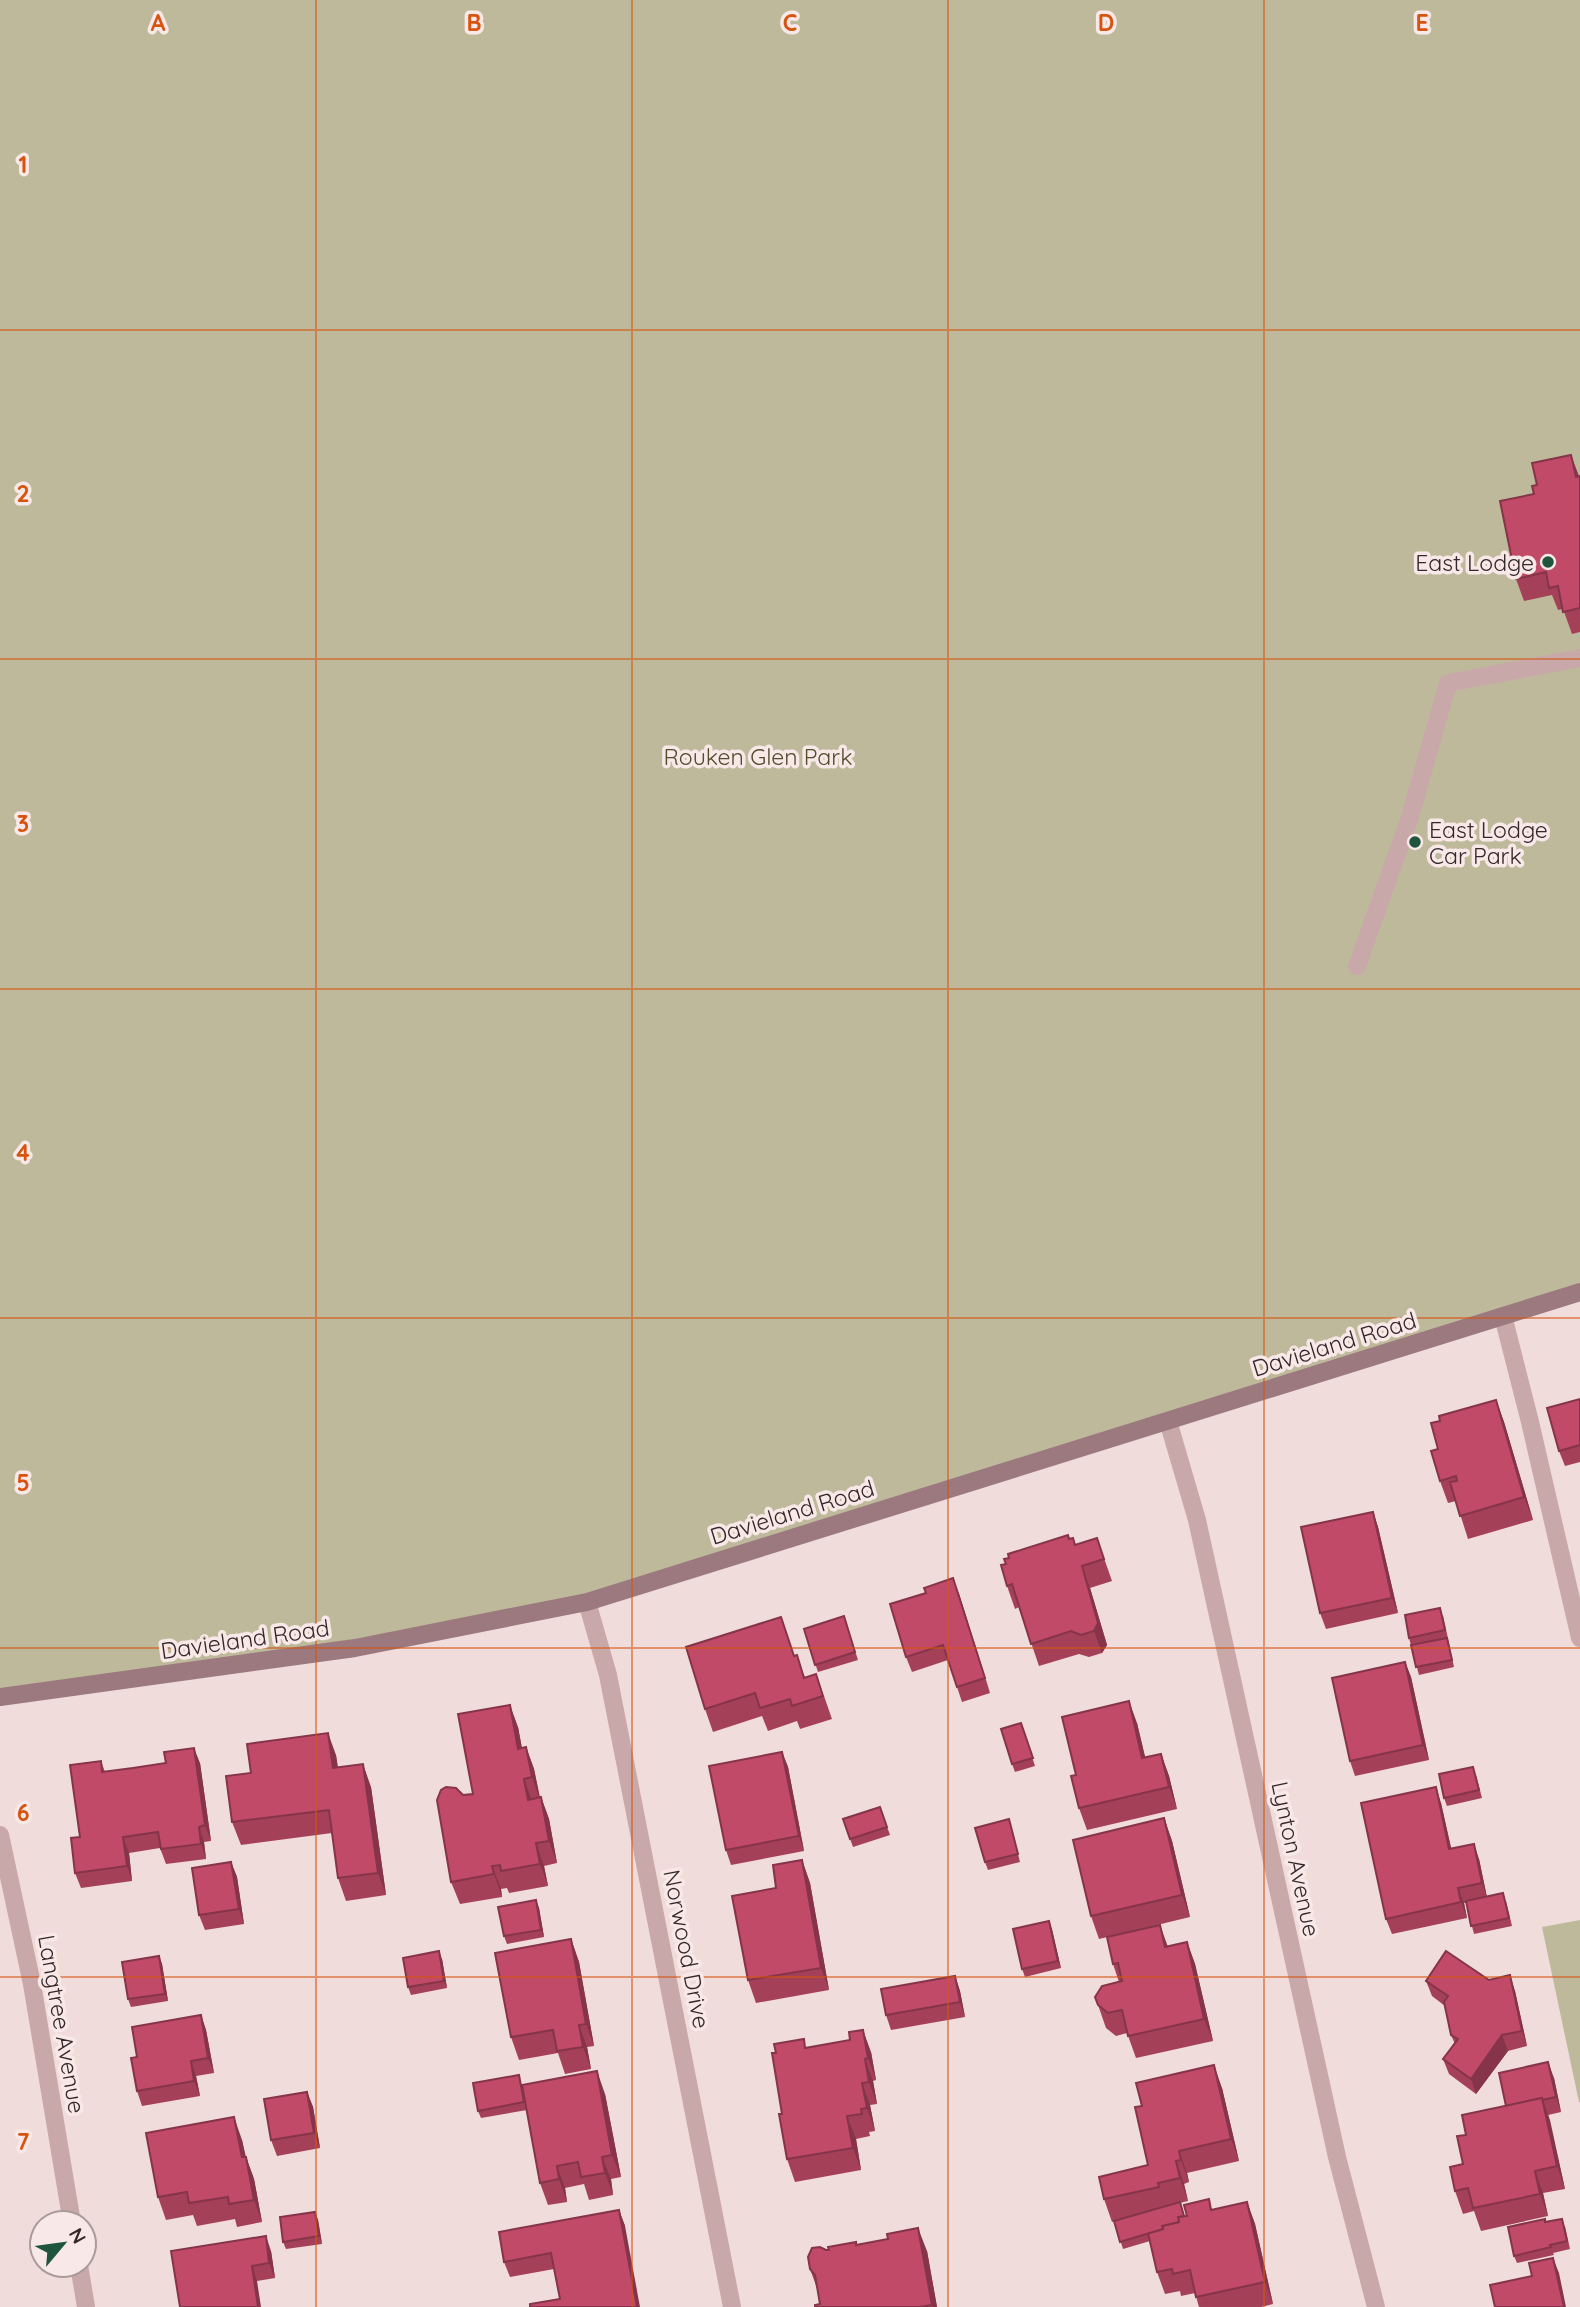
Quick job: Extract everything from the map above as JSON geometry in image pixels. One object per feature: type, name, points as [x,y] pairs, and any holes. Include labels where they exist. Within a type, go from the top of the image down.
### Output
[{"type":"street","points":[[1357,965],[1409,820],[1448,683],[1580,658]]},
{"type":"street","name":"Davieland Road","points":[[0,1697],[355,1648],[587,1602],[1580,1292]]},
{"type":"street","points":[[1503,1316],[1580,1637]]},
{"type":"street","name":"Lynton Avenue","points":[[1168,1421],[1197,1520],[1337,2157],[1376,2307]]},
{"type":"street","name":"Norwood Drive","points":[[587,1602],[608,1675],[732,2307]]},
{"type":"street","name":"Langtree Avenue","points":[[0,1835],[32,1984],[70,2209]]},
{"type":"street","points":[[81,2279],[86,2307]]},
{"type":"green space","name":"Rouken Glen Park","points":[[0,0],[1580,0],[1580,1292],[587,1602],[0,1696]]},
{"type":"green space","points":[[1580,1920],[1580,2102],[1579,2102],[1542,1927]]},
{"type":"building","name":"East Lodge","points":[[1571,455],[1576,477],[1580,476],[1580,608],[1563,612],[1558,586],[1549,588],[1546,572],[1516,579],[1500,501],[1534,494],[1532,486],[1537,485],[1532,463]]},
{"type":"building","points":[[1580,1399],[1580,1445],[1559,1451],[1547,1408]]},
{"type":"building","points":[[1496,1400],[1524,1497],[1460,1516],[1450,1482],[1457,1481],[1456,1476],[1440,1481],[1431,1451],[1438,1449],[1431,1423],[1440,1421],[1439,1416]]},
{"type":"building","points":[[1373,1512],[1392,1598],[1320,1613],[1301,1527]]},
{"type":"building","points":[[1068,1535],[1069,1539],[1073,1538],[1075,1545],[1097,1538],[1104,1559],[1082,1566],[1098,1623],[1094,1631],[1081,1635],[1071,1631],[1031,1644],[1012,1584],[1007,1586],[1001,1565],[1006,1564],[1004,1559],[1009,1558],[1008,1554]]},
{"type":"building","points":[[953,1578],[985,1678],[957,1687],[943,1645],[906,1657],[890,1604],[926,1593],[924,1588]]},
{"type":"building","points":[[1440,1608],[1445,1630],[1409,1638],[1405,1615]]},
{"type":"building","points":[[844,1616],[855,1652],[815,1665],[804,1629]]},
{"type":"building","points":[[781,1617],[804,1678],[816,1674],[823,1696],[792,1706],[790,1699],[760,1708],[755,1693],[705,1709],[686,1647]]},
{"type":"building","points":[[1447,1638],[1452,1660],[1416,1667],[1411,1645]]},
{"type":"building","points":[[1405,1662],[1423,1745],[1350,1761],[1332,1678]]},
{"type":"building","points":[[1129,1701],[1142,1758],[1161,1754],[1169,1787],[1079,1808],[1071,1776],[1076,1775],[1062,1717]]},
{"type":"building","points":[[510,1705],[518,1749],[526,1747],[532,1777],[524,1779],[528,1800],[541,1797],[549,1841],[536,1843],[540,1864],[501,1871],[500,1865],[492,1866],[494,1874],[451,1882],[437,1800],[441,1790],[446,1787],[456,1788],[463,1795],[473,1794],[458,1714]]},
{"type":"building","points":[[1021,1723],[1033,1758],[1012,1764],[1001,1729]]},
{"type":"building","points":[[328,1733],[333,1768],[363,1764],[378,1873],[338,1878],[329,1810],[232,1822],[226,1776],[251,1773],[247,1744]]},
{"type":"building","points":[[194,1748],[205,1825],[199,1827],[201,1844],[161,1849],[158,1832],[123,1837],[127,1866],[75,1873],[71,1838],[80,1837],[70,1765],[101,1761],[102,1772],[133,1768],[166,1763],[164,1752]]},
{"type":"building","points":[[782,1752],[799,1836],[726,1850],[709,1766]]},
{"type":"building","points":[[1473,1767],[1479,1790],[1444,1798],[1439,1774]]},
{"type":"building","points":[[1436,1787],[1449,1849],[1474,1844],[1482,1883],[1458,1888],[1461,1902],[1386,1919],[1361,1803]]},
{"type":"building","points":[[880,1807],[887,1827],[850,1839],[843,1819]]},
{"type":"building","points":[[1164,1818],[1182,1895],[1091,1916],[1073,1840]]},
{"type":"building","points":[[1009,1819],[1018,1854],[985,1862],[975,1828]]},
{"type":"building","points":[[802,1860],[821,1968],[748,1980],[732,1896],[776,1888],[773,1865]]},
{"type":"building","points":[[231,1862],[239,1909],[199,1915],[192,1868]]},
{"type":"building","points":[[1503,1893],[1509,1918],[1471,1926],[1466,1901]]},
{"type":"building","points":[[536,1900],[541,1930],[504,1936],[498,1907]]},
{"type":"building","points":[[1049,1921],[1058,1961],[1022,1969],[1013,1929]]},
{"type":"building","points":[[1160,1925],[1165,1947],[1187,1942],[1204,2019],[1128,2036],[1122,2010],[1108,2013],[1098,2005],[1095,1997],[1102,1986],[1122,1981],[1118,1963],[1113,1964],[1107,1937]]},
{"type":"building","points":[[571,1939],[586,2024],[579,2025],[583,2047],[557,2051],[553,2030],[511,2037],[495,1953]]},
{"type":"building","points":[[439,1951],[444,1981],[408,1987],[403,1958]]},
{"type":"building","points":[[1446,1951],[1489,1980],[1510,1975],[1522,2031],[1502,2035],[1471,2079],[1443,2059],[1458,2039],[1451,2035],[1444,2002],[1448,1996],[1426,1981]]},
{"type":"building","points":[[159,1956],[165,1994],[128,1999],[122,1962]]},
{"type":"building","points":[[955,1976],[960,2002],[886,2015],[881,1989]]},
{"type":"building","points":[[201,2015],[208,2058],[191,2061],[194,2081],[137,2091],[131,2058],[137,2057],[132,2027]]},
{"type":"building","points":[[863,2030],[869,2082],[862,2083],[867,2108],[861,2109],[862,2114],[847,2116],[853,2148],[787,2159],[772,2053],[776,2053],[774,2044],[804,2039],[805,2048],[850,2040],[849,2032]]},
{"type":"building","points":[[1548,2062],[1556,2097],[1506,2106],[1499,2073]]},
{"type":"building","points":[[1214,2065],[1231,2139],[1179,2151],[1181,2160],[1176,2161],[1180,2178],[1158,2183],[1159,2187],[1104,2199],[1099,2177],[1148,2165],[1135,2107],[1142,2106],[1136,2083]]},
{"type":"building","points":[[597,2071],[612,2155],[602,2157],[605,2173],[581,2177],[578,2162],[557,2166],[559,2179],[540,2183],[522,2085]]},
{"type":"building","points":[[519,2075],[524,2102],[478,2111],[473,2083]]},
{"type":"building","points":[[307,2092],[314,2133],[271,2140],[264,2099]]},
{"type":"building","points":[[1542,2098],[1557,2166],[1535,2171],[1540,2194],[1473,2208],[1468,2188],[1455,2191],[1450,2167],[1463,2164],[1457,2136],[1466,2135],[1462,2115]]},
{"type":"building","points":[[234,2117],[242,2157],[246,2157],[254,2200],[229,2204],[228,2197],[189,2203],[187,2192],[158,2197],[146,2133]]},
{"type":"building","points":[[1209,2199],[1211,2210],[1247,2202],[1265,2282],[1196,2297],[1190,2270],[1173,2274],[1172,2269],[1157,2272],[1148,2233],[1179,2222],[1178,2217],[1187,2216],[1184,2205]]},
{"type":"building","points":[[1180,2202],[1184,2216],[1178,2217],[1179,2222],[1120,2242],[1114,2221]]},
{"type":"building","points":[[619,2210],[637,2307],[530,2307],[530,2304],[560,2299],[551,2253],[504,2262],[499,2232]]},
{"type":"building","points":[[315,2212],[319,2236],[283,2242],[280,2217]]},
{"type":"building","points":[[1545,2219],[1545,2222],[1562,2219],[1567,2241],[1514,2256],[1508,2227]]},
{"type":"building","points":[[918,2228],[932,2305],[815,2307],[820,2304],[815,2275],[810,2269],[808,2257],[812,2248],[829,2250],[828,2247],[888,2239],[887,2234]]},
{"type":"building","points":[[266,2236],[269,2263],[252,2266],[258,2307],[180,2307],[171,2251]]},
{"type":"building","points":[[1553,2258],[1564,2307],[1495,2307],[1490,2285],[1532,2276],[1529,2263]]},
{"type":"place","name":"East Lodge","points":[[1548,562]]},
{"type":"place","name":"East Lodge Car Park","points":[[1415,842]]}]
